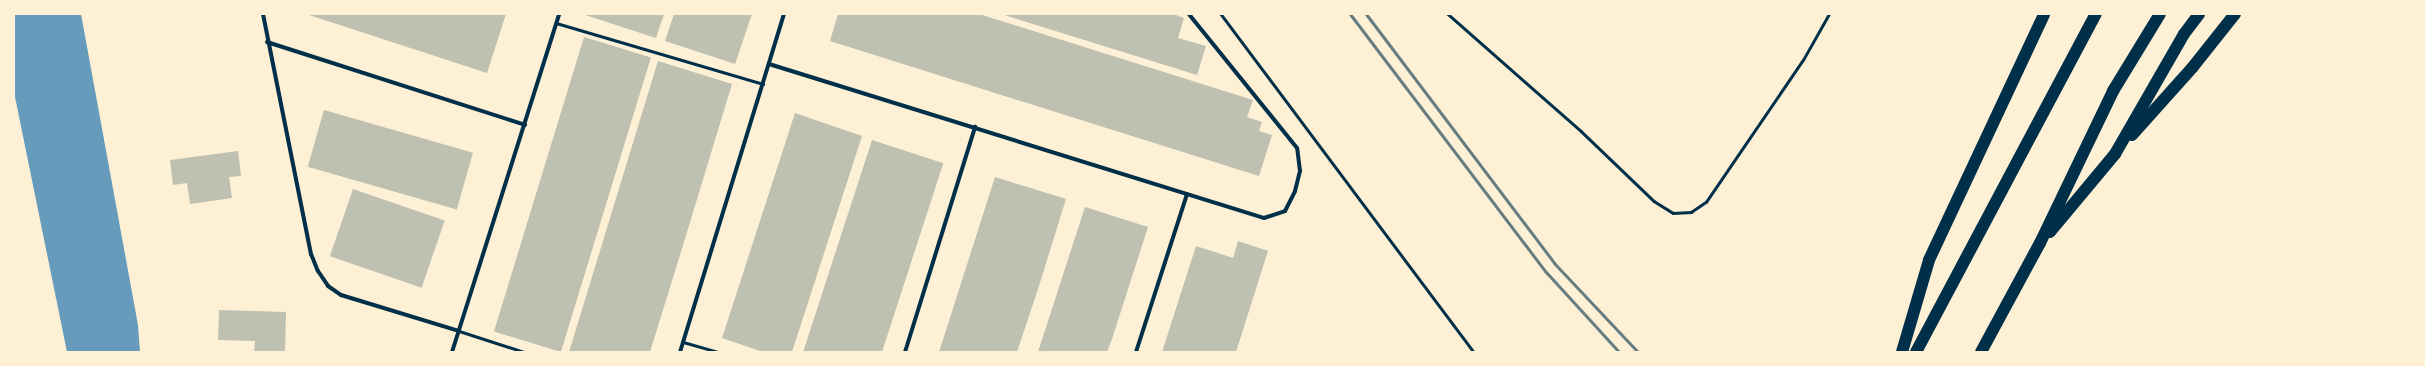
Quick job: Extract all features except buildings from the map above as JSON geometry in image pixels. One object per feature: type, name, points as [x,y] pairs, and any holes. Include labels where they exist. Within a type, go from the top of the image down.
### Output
[{"type":"highway","points":[[1902,352],[1929,260],[2044,14]]},
{"type":"highway","points":[[1916,352],[2096,14]]},
{"type":"highway","points":[[1981,352],[2040,243],[2113,91],[2160,14]]},
{"type":"highway","points":[[2115,154],[2184,34],[2199,14]]},
{"type":"highway","points":[[2040,243],[2115,154],[2192,68],[2235,14]]},
{"type":"street","points":[[263,14],[267,42],[311,254],[328,286],[341,295],[459,331]]},
{"type":"street","points":[[452,352],[559,14]]},
{"type":"street","points":[[680,352],[784,14]]},
{"type":"street","points":[[769,64],[976,127],[1264,218],[1285,211],[1295,191],[1300,171],[1297,148],[1189,14]]},
{"type":"street","points":[[267,42],[525,125]]},
{"type":"street","points":[[905,352],[976,127]]},
{"type":"street","points":[[1136,352],[1187,194]]},
{"type":"lane","points":[[556,23],[763,84]]},
{"type":"lane","points":[[459,331],[524,352]]},
{"type":"lane","points":[[683,342],[718,352]]},
{"type":"path","points":[[1221,14],[1474,352]]},
{"type":"path","points":[[1448,14],[1581,131],[1654,201],[1673,212],[1691,212],[1706,202],[1803,60],[1829,14]]},
{"type":"water","points":[[14,14],[81,14],[138,325],[140,352],[67,352],[14,92]]},
{"type":"railway","points":[[1350,14],[1546,272],[1619,352]]},
{"type":"railway","points":[[1366,14],[1554,263],[1638,352]]}]
